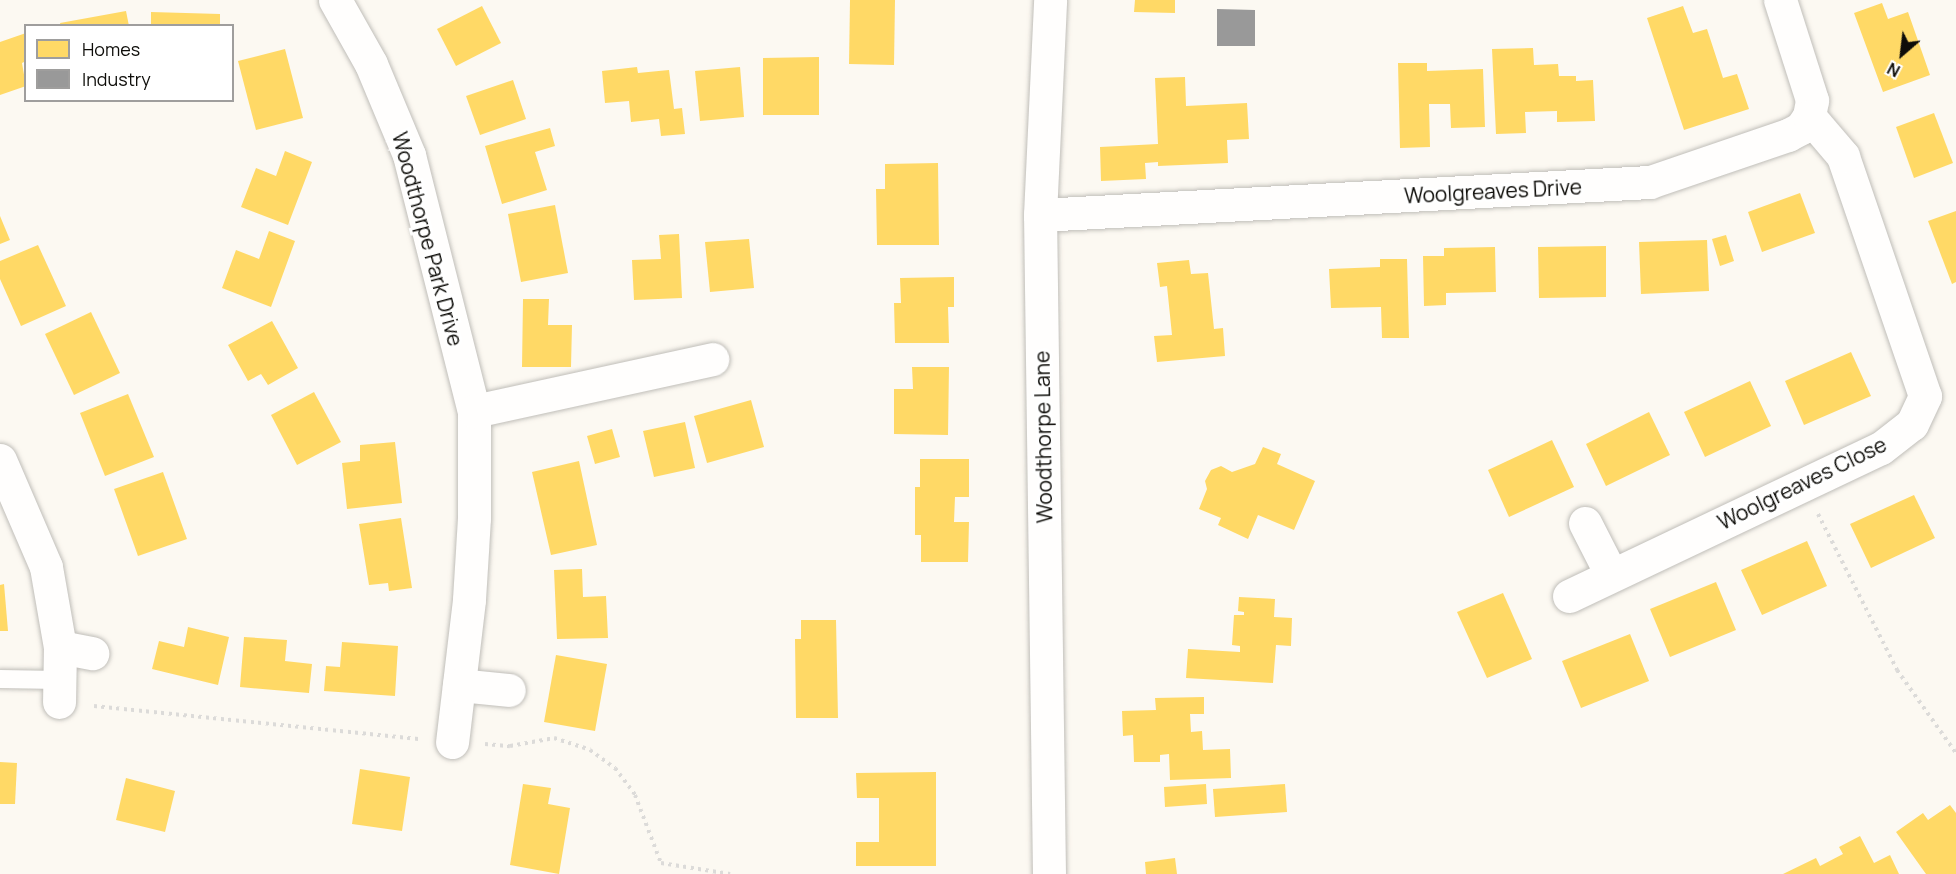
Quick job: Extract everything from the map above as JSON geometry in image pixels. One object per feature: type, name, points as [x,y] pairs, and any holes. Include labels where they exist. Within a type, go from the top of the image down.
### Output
[{"type":"street","name":"Woodthorpe Lane","points":[[1049,874],[1040,215],[1050,0]]},
{"type":"street","points":[[1780,0],[1808,81],[1812,100],[1809,116]]},
{"type":"street","name":"Woodthorpe Park Drive","points":[[340,2],[371,64],[409,155],[474,411],[474,518],[452,742]]},
{"type":"street","name":"Woolgreaves Drive","points":[[1040,215],[1650,183],[1788,135],[1801,129],[1809,116]]},
{"type":"street","name":"Woolgreaves Close","points":[[1569,596],[1611,574],[1881,448],[1912,424],[1925,396],[1843,156],[1809,116]]},
{"type":"street","points":[[474,411],[711,359]]},
{"type":"street","points":[[0,460],[46,567],[60,647],[59,691]]},
{"type":"street","points":[[1585,523],[1611,574]]},
{"type":"street","points":[[60,647],[92,653]]},
{"type":"street","points":[[459,685],[509,690]]},
{"type":"lane","points":[[0,679],[59,691]]},
{"type":"path","points":[[1803,484],[1897,670],[1956,753]]},
{"type":"building: Homes","points":[[850,0],[895,0],[894,65],[849,64]]},
{"type":"building: Homes","points":[[1135,0],[1175,0],[1175,13],[1134,12]]},
{"type":"building: Homes","points":[[1882,3],[1888,19],[1908,12],[1930,75],[1883,92],[1854,13]]},
{"type":"building: Homes","points":[[482,6],[501,43],[456,66],[437,29]]},
{"type":"building: Homes","points":[[1683,6],[1693,33],[1707,29],[1723,78],[1737,74],[1749,109],[1684,130],[1647,18]]},
{"type":"building: Homes","points":[[126,11],[129,24],[60,24]]},
{"type":"building: Homes","points":[[151,12],[220,14],[220,24],[151,24]]},
{"type":"building: Homes","points":[[24,34],[24,62],[22,63],[24,87],[0,95],[0,42]]},
{"type":"building: Homes","points":[[1533,48],[1534,65],[1558,64],[1559,76],[1576,76],[1576,81],[1593,80],[1595,121],[1557,122],[1557,111],[1525,112],[1526,133],[1496,134],[1492,49]]},
{"type":"building: Homes","points":[[285,49],[303,118],[256,130],[238,61]]},
{"type":"building: Homes","points":[[819,57],[819,115],[763,115],[763,58]]},
{"type":"building: Homes","points":[[1398,63],[1427,63],[1427,71],[1483,69],[1485,127],[1451,128],[1450,104],[1429,104],[1430,147],[1400,148]]},
{"type":"building: Homes","points":[[637,67],[638,73],[669,70],[674,109],[682,108],[685,134],[661,136],[659,119],[631,122],[629,101],[605,103],[602,71]]},
{"type":"building: Homes","points":[[740,67],[744,117],[700,121],[695,71]]},
{"type":"building: Homes","points":[[1185,77],[1186,106],[1247,103],[1249,139],[1227,140],[1228,163],[1158,166],[1158,162],[1145,163],[1146,179],[1101,181],[1100,147],[1158,144],[1155,78]]},
{"type":"building: Homes","points":[[513,80],[526,119],[480,135],[466,96]]},
{"type":"building: Homes","points":[[1934,113],[1953,163],[1914,178],[1896,127]]},
{"type":"building: Homes","points":[[550,128],[555,146],[535,152],[547,190],[502,204],[485,146]]},
{"type":"building: Homes","points":[[285,151],[312,162],[288,225],[241,207],[256,168],[276,176]]},
{"type":"building: Homes","points":[[938,163],[939,245],[877,245],[876,189],[885,189],[885,164]]},
{"type":"building: Homes","points":[[1800,193],[1815,233],[1762,252],[1748,212]]},
{"type":"building: Homes","points":[[555,205],[568,273],[521,282],[508,214]]},
{"type":"building: Homes","points":[[1956,211],[1956,282],[1952,284],[1928,221]]},
{"type":"building: Homes","points":[[0,216],[10,240],[0,244]]},
{"type":"building: Homes","points":[[269,231],[295,241],[271,307],[222,288],[236,250],[259,259]]},
{"type":"building: Homes","points":[[679,234],[682,298],[634,300],[632,260],[661,259],[659,235]]},
{"type":"building: Homes","points":[[1726,235],[1734,261],[1720,266],[1712,239]]},
{"type":"building: Homes","points":[[749,239],[754,288],[710,292],[705,242]]},
{"type":"building: Homes","points":[[1707,240],[1709,291],[1641,294],[1639,242]]},
{"type":"building: Homes","points":[[38,245],[66,306],[21,326],[0,279],[0,261]]},
{"type":"building: Homes","points":[[1606,246],[1606,297],[1539,298],[1538,247]]},
{"type":"building: Homes","points":[[1495,247],[1496,292],[1446,293],[1446,305],[1424,306],[1423,256],[1444,256],[1444,248]]},
{"type":"building: Homes","points":[[1380,259],[1407,259],[1409,338],[1382,338],[1381,307],[1331,308],[1329,269],[1380,267]]},
{"type":"building: Homes","points":[[1189,260],[1191,274],[1208,273],[1214,329],[1223,328],[1225,356],[1157,362],[1154,336],[1172,335],[1167,286],[1160,287],[1157,263]]},
{"type":"building: Homes","points":[[954,277],[954,307],[948,307],[949,343],[895,343],[894,303],[901,303],[900,278]]},
{"type":"building: Homes","points":[[523,299],[549,299],[548,325],[572,325],[571,367],[522,367]]},
{"type":"building: Homes","points":[[91,312],[120,373],[74,395],[45,334]]},
{"type":"building: Homes","points":[[272,321],[298,368],[268,385],[261,374],[248,381],[228,345]]},
{"type":"building: Homes","points":[[1851,352],[1871,396],[1804,425],[1785,381]]},
{"type":"building: Homes","points":[[912,367],[949,367],[948,435],[894,434],[894,389],[913,389]]},
{"type":"building: Homes","points":[[1750,381],[1771,426],[1705,457],[1684,412]]},
{"type":"building: Homes","points":[[314,392],[341,442],[297,465],[271,415]]},
{"type":"building: Homes","points":[[128,394],[154,457],[105,476],[80,413]]},
{"type":"building: Homes","points":[[751,400],[764,447],[707,463],[694,416]]},
{"type":"building: Homes","points":[[1649,412],[1670,455],[1606,486],[1586,444]]},
{"type":"building: Homes","points":[[685,422],[695,468],[654,477],[643,431]]},
{"type":"building: Homes","points":[[612,429],[620,457],[595,464],[587,436]]},
{"type":"building: Homes","points":[[1552,440],[1574,487],[1509,517],[1488,470]]},
{"type":"building: Homes","points":[[395,442],[402,503],[347,509],[342,463],[360,461],[360,445]]},
{"type":"building: Homes","points":[[1263,447],[1281,454],[1277,464],[1315,481],[1294,530],[1258,515],[1248,539],[1218,525],[1221,518],[1199,509],[1207,489],[1205,481],[1211,470],[1221,466],[1232,472],[1255,464]]},
{"type":"building: Homes","points":[[920,459],[969,459],[969,497],[955,497],[954,522],[969,522],[968,562],[921,562],[921,535],[915,535],[915,487],[920,487]]},
{"type":"building: Homes","points":[[579,461],[597,545],[551,555],[532,472]]},
{"type":"building: Homes","points":[[163,472],[187,539],[138,556],[114,489]]},
{"type":"building: Homes","points":[[1914,495],[1935,538],[1871,568],[1850,524]]},
{"type":"building: Homes","points":[[401,518],[412,588],[389,591],[388,583],[369,585],[359,524]]},
{"type":"building: Homes","points":[[1807,541],[1827,586],[1762,615],[1741,570]]},
{"type":"building: Homes","points":[[582,569],[583,597],[606,596],[608,638],[557,639],[554,570]]},
{"type":"building: Homes","points":[[1716,582],[1736,630],[1670,657],[1650,609]]},
{"type":"building: Homes","points":[[4,584],[8,631],[0,631],[0,585]]},
{"type":"building: Homes","points":[[1503,593],[1532,659],[1487,678],[1457,612]]},
{"type":"building: Homes","points":[[1239,597],[1275,599],[1274,617],[1292,618],[1291,646],[1276,645],[1273,683],[1186,678],[1188,649],[1240,652],[1240,646],[1232,645],[1234,615],[1244,615],[1244,612],[1238,611]]},
{"type":"building: Homes","points":[[801,620],[836,620],[838,718],[796,718],[795,639],[801,639]]},
{"type":"building: Homes","points":[[188,627],[229,637],[218,685],[152,669],[159,641],[184,647]]},
{"type":"building: Homes","points":[[1630,634],[1649,681],[1581,708],[1562,661]]},
{"type":"building: Homes","points":[[244,637],[287,640],[285,661],[312,664],[309,693],[240,687]]},
{"type":"building: Homes","points":[[342,642],[398,646],[395,696],[324,691],[326,666],[340,667]]},
{"type":"building: Homes","points":[[556,655],[607,664],[595,731],[544,722]]},
{"type":"building: Homes","points":[[1204,697],[1204,714],[1190,714],[1191,732],[1202,731],[1203,750],[1230,749],[1231,778],[1170,780],[1169,754],[1160,755],[1160,762],[1134,762],[1133,735],[1123,736],[1122,711],[1156,710],[1155,698]]},
{"type":"building: Homes","points":[[0,762],[17,763],[15,804],[0,804]]},
{"type":"building: Homes","points":[[360,769],[410,777],[402,831],[352,824]]},
{"type":"building: Homes","points":[[936,772],[936,866],[856,866],[856,842],[879,842],[879,798],[857,798],[856,773]]},
{"type":"building: Homes","points":[[126,778],[175,791],[165,832],[116,820]]},
{"type":"building: Homes","points":[[523,784],[551,788],[548,804],[570,808],[559,874],[510,865]]},
{"type":"building: Homes","points":[[1206,784],[1207,804],[1165,807],[1164,787]]},
{"type":"building: Homes","points":[[1285,784],[1287,812],[1215,817],[1213,789]]},
{"type":"building: Homes","points":[[1950,805],[1956,813],[1956,874],[1926,874],[1896,832],[1923,813],[1928,820]]},
{"type":"building: Homes","points":[[1860,836],[1874,863],[1890,855],[1899,874],[1783,874],[1816,858],[1820,866],[1843,854],[1839,847]]},
{"type":"building: Homes","points":[[1175,858],[1177,874],[1146,874],[1145,862]]},
{"type":"building: Industry","points":[[1217,9],[1255,10],[1255,46],[1217,46]]}]
